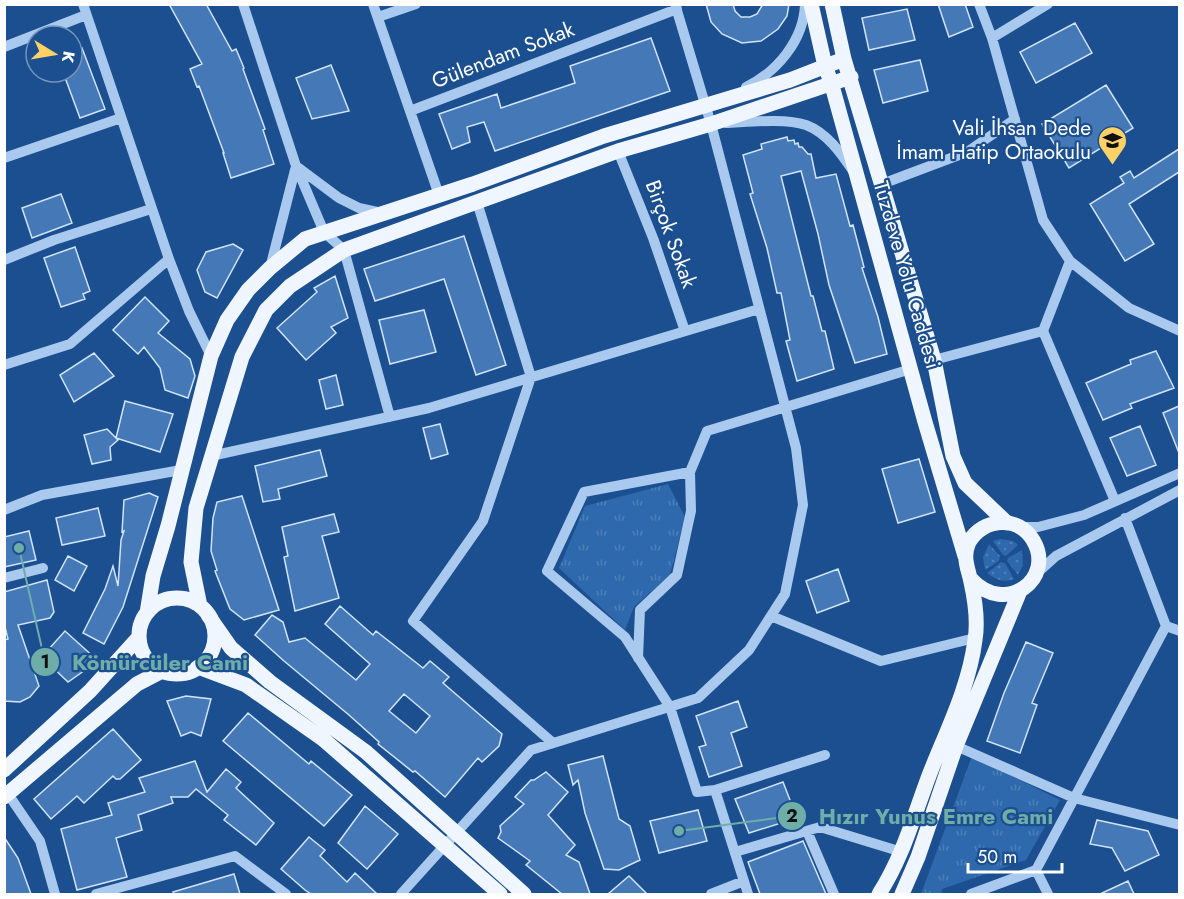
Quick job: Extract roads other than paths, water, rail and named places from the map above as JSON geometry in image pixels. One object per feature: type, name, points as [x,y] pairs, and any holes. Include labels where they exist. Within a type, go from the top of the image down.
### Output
[{"type":"main road","name":"Tuzdeve Yolu Caddesi","points":[[811,4],[825,66],[965,556]]},
{"type":"main road","name":"Tuzdeve Yolu Caddesi","points":[[832,4],[844,59],[934,360],[953,456],[965,483],[1014,525]]},
{"type":"main road","points":[[147,613],[153,576],[211,356],[227,320],[248,290],[305,239],[439,195],[604,136],[790,80],[844,59]]},
{"type":"main road","points":[[524,894],[366,752],[270,682],[231,648],[204,610],[190,600],[166,599],[147,613],[142,620],[139,637],[145,657],[162,671],[174,674],[198,667],[207,659],[212,649],[215,637],[213,626],[204,610],[191,562],[196,508],[242,357],[266,310],[290,286],[344,250],[618,151],[711,124],[850,77]]},
{"type":"main road","points":[[879,894],[902,852],[968,675],[975,638],[975,607],[971,579],[966,568],[965,556],[968,545],[984,527],[995,523],[1014,525],[1027,533],[1037,549],[1037,567],[1034,576],[1020,591],[956,746],[914,867],[902,894]]},
{"type":"main road","points":[[971,579],[988,593],[998,596],[1020,591]]},
{"type":"main road","points":[[6,764],[90,691],[139,637]]},
{"type":"main road","points":[[198,667],[246,686],[323,739],[374,785],[446,844],[500,894]]},
{"type":"main road","points":[[6,796],[137,684],[162,671]]},
{"type":"street","points":[[243,4],[296,166],[324,232],[344,250],[390,417]]},
{"type":"street","points":[[373,4],[439,195]]},
{"type":"street","points":[[378,17],[416,4]]},
{"type":"street","points":[[706,106],[757,82],[779,61],[795,43],[804,21],[805,4]]},
{"type":"street","points":[[980,4],[992,38],[1043,220],[1070,261],[1130,308],[1179,331]]},
{"type":"street","points":[[992,38],[1048,4]]},
{"type":"street","points":[[400,894],[531,750],[698,698],[749,650],[785,594],[803,505],[796,448],[711,124],[676,7]]},
{"type":"street","name":"Gülendam Sokak","points":[[410,111],[676,7]]},
{"type":"street","points":[[4,47],[85,10],[169,260],[189,311],[211,356]]},
{"type":"street","points":[[4,158],[121,118]]},
{"type":"street","points":[[882,184],[968,152],[1015,119]]},
{"type":"street","points":[[711,124],[773,121],[806,125],[828,139],[858,177]]},
{"type":"street","name":"Birçok Sokak","points":[[618,151],[653,238],[685,331]]},
{"type":"street","points":[[296,166],[339,198],[359,208],[382,213]]},
{"type":"street","points":[[270,268],[296,166]]},
{"type":"street","points":[[477,202],[531,378],[483,521],[413,621],[553,743]]},
{"type":"street","points":[[4,260],[54,240],[151,209]]},
{"type":"street","points":[[6,361],[70,344],[169,260]]},
{"type":"street","points":[[1070,261],[1043,331],[1115,501]]},
{"type":"street","points":[[211,456],[429,408],[759,309]]},
{"type":"street","points":[[934,360],[1043,331]]},
{"type":"street","points":[[638,658],[640,610],[677,575],[691,512],[690,472],[706,431],[911,369]]},
{"type":"street","points":[[4,510],[42,495],[181,470]]},
{"type":"street","points":[[690,472],[584,492],[547,572],[625,637],[670,707],[698,792],[715,790],[825,755]]},
{"type":"street","points":[[1014,525],[1038,527],[1084,515],[1179,472]]},
{"type":"street","points":[[1034,576],[1056,556],[1179,490]]},
{"type":"street","points":[[1125,518],[1166,626],[1179,631]]},
{"type":"street","points":[[4,578],[43,568]]},
{"type":"street","points":[[771,616],[881,661],[975,638]]},
{"type":"street","points":[[971,894],[1036,870],[1166,626]]},
{"type":"street","points":[[956,746],[1074,798],[1179,825]]},
{"type":"street","points":[[715,790],[748,894]]},
{"type":"street","points":[[6,796],[40,840],[55,894]]},
{"type":"street","points":[[735,852],[820,827],[902,852]]},
{"type":"street","points":[[807,831],[834,894]]},
{"type":"street","points":[[96,894],[235,856],[286,894]]},
{"type":"street","points":[[1036,870],[1048,894]]},
{"type":"street","points":[[711,894],[744,881]]},
{"type":"place","name":"Vali İhsan Dede İmam Hatip Ortaokulu","points":[[1112,166]]},
{"type":"place","name":"Kömürcüler Cami","points":[[19,548]]},
{"type":"place","name":"Hızır Yunus Emre Cami","points":[[679,831]]}]
